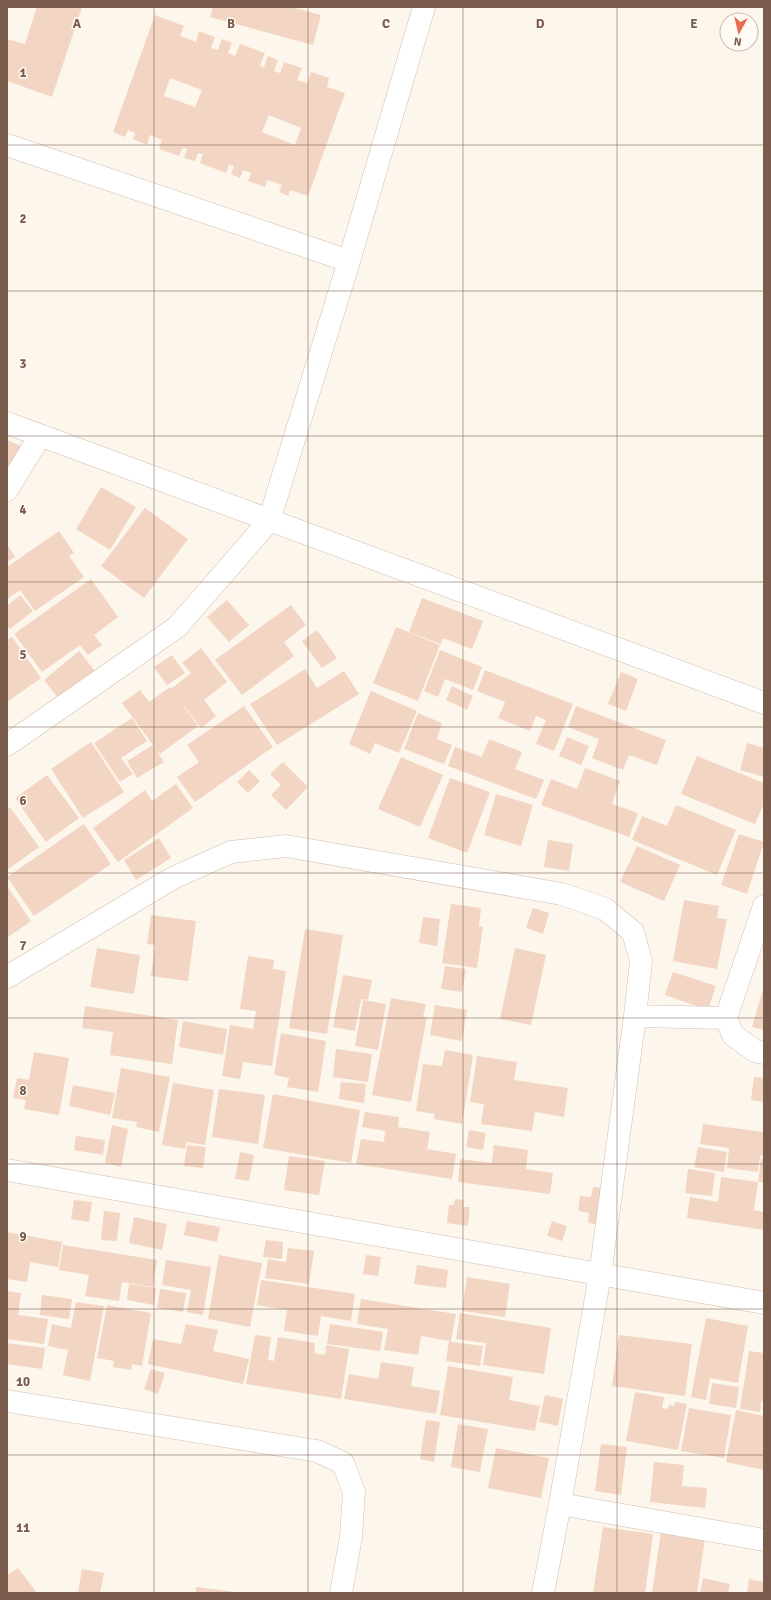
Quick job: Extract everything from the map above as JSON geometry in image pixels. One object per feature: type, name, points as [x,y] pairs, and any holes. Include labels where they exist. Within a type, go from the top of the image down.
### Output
[{"type":"street","points":[[7,745],[177,627],[269,521],[349,261],[424,7]]},
{"type":"street","points":[[7,145],[349,261]]},
{"type":"street","points":[[7,423],[764,703]]},
{"type":"street","points":[[7,490],[40,436]]},
{"type":"street","points":[[7,977],[173,878],[231,852],[286,846],[562,894],[605,909],[633,932],[641,961],[600,1275],[560,1504],[542,1593]]},
{"type":"street","points":[[764,906],[726,1018],[733,1035],[755,1051],[764,1053]]},
{"type":"street","points":[[635,1016],[726,1018]]},
{"type":"street","points":[[7,1170],[764,1303]]},
{"type":"street","points":[[7,1401],[317,1451],[343,1463],[354,1492],[351,1537],[341,1593]]},
{"type":"street","points":[[560,1504],[764,1540]]},
{"type":"building","points":[[37,7],[82,7],[52,97],[7,81],[7,39],[25,44]]},
{"type":"building","points":[[213,7],[291,7],[321,15],[313,45],[210,17]]},
{"type":"building","points":[[155,15],[184,26],[180,36],[196,42],[199,31],[215,37],[211,48],[218,50],[222,39],[232,43],[228,53],[235,56],[240,44],[265,53],[260,66],[264,67],[268,56],[278,60],[274,71],[280,73],[284,62],[302,68],[297,80],[307,83],[311,72],[329,78],[327,87],[345,93],[308,196],[290,190],[288,196],[279,192],[282,185],[267,180],[265,187],[248,181],[251,173],[243,170],[240,178],[231,174],[234,166],[229,164],[226,173],[200,163],[203,154],[198,153],[195,161],[184,158],[187,149],[182,148],[179,156],[159,149],[162,140],[150,135],[147,145],[133,139],[135,133],[128,130],[125,137],[113,132]],"holes":[[[170,78],[202,90],[195,107],[164,96]],[[269,115],[301,128],[295,145],[262,132]]]},
{"type":"building","points":[[7,440],[23,447],[7,478]]},
{"type":"building","points":[[101,487],[136,507],[110,550],[76,529]]},
{"type":"building","points":[[145,508],[188,539],[144,598],[101,566]]},
{"type":"building","points":[[59,531],[74,553],[69,556],[84,577],[35,611],[20,590],[7,599],[7,567]]},
{"type":"building","points":[[7,544],[15,557],[7,562]]},
{"type":"building","points":[[91,579],[118,617],[94,635],[102,645],[88,655],[80,645],[42,672],[14,634]]},
{"type":"building","points":[[20,595],[33,611],[10,629],[7,626],[7,606]]},
{"type":"building","points":[[422,598],[483,621],[472,649],[443,638],[441,644],[409,632]]},
{"type":"building","points":[[227,600],[249,625],[229,642],[207,617]]},
{"type":"building","points":[[291,605],[306,625],[284,642],[294,656],[242,695],[215,660]]},
{"type":"building","points":[[396,627],[440,645],[418,701],[373,683]]},
{"type":"building","points":[[317,630],[337,658],[322,668],[302,641]]},
{"type":"building","points":[[12,637],[41,678],[7,702],[7,640]]},
{"type":"building","points":[[201,648],[227,682],[204,700],[216,716],[201,728],[175,694],[198,726],[160,754],[156,750],[164,762],[137,778],[127,761],[153,745],[122,703],[140,690],[149,702],[170,687],[171,689],[191,673],[182,663]]},
{"type":"building","points":[[440,650],[482,667],[473,690],[445,679],[438,697],[424,691]]},
{"type":"building","points":[[79,651],[95,671],[60,700],[44,680]]},
{"type":"building","points":[[172,655],[185,673],[167,685],[154,667]]},
{"type":"building","points":[[305,669],[317,688],[344,671],[359,694],[277,745],[250,704]]},
{"type":"building","points":[[485,670],[573,704],[554,751],[536,744],[546,720],[536,716],[530,731],[498,718],[505,702],[477,691]]},
{"type":"building","points":[[621,672],[638,679],[626,711],[608,704]]},
{"type":"building","points":[[452,686],[473,696],[467,710],[446,700]]},
{"type":"building","points":[[371,691],[417,711],[399,753],[375,743],[370,754],[349,744]]},
{"type":"building","points":[[244,706],[273,747],[195,802],[177,777],[199,762],[187,745]]},
{"type":"building","points":[[576,706],[666,740],[657,765],[629,755],[623,770],[592,758],[599,739],[568,727]]},
{"type":"building","points":[[418,713],[442,723],[437,739],[452,745],[444,764],[404,749]]},
{"type":"building","points":[[132,718],[147,741],[121,758],[133,774],[120,782],[94,743]]},
{"type":"building","points":[[567,737],[589,746],[581,765],[559,756]]},
{"type":"building","points":[[489,739],[522,752],[515,769],[544,780],[536,799],[448,766],[455,747],[482,757]]},
{"type":"building","points":[[91,742],[124,792],[83,818],[51,769]]},
{"type":"building","points":[[747,743],[764,748],[764,777],[740,770]]},
{"type":"building","points":[[697,756],[764,783],[764,803],[755,824],[681,794]]},
{"type":"building","points":[[401,757],[443,775],[420,827],[378,809]]},
{"type":"building","points":[[283,762],[308,787],[286,810],[271,795],[281,785],[270,774]]},
{"type":"building","points":[[585,768],[620,781],[612,804],[638,813],[629,837],[541,805],[551,779],[577,789]]},
{"type":"building","points":[[249,770],[260,781],[248,793],[237,782]]},
{"type":"building","points":[[47,775],[79,818],[46,842],[15,798]]},
{"type":"building","points":[[450,778],[490,792],[467,853],[428,838]]},
{"type":"building","points":[[176,784],[193,808],[118,862],[93,828],[145,790],[152,801]]},
{"type":"building","points":[[496,794],[533,805],[521,846],[484,835]]},
{"type":"building","points":[[676,805],[736,830],[717,875],[632,840],[642,816],[667,826]]},
{"type":"building","points":[[10,807],[39,847],[7,870],[7,809]]},
{"type":"building","points":[[84,824],[111,864],[34,916],[7,877]]},
{"type":"building","points":[[739,834],[764,842],[747,894],[721,885]]},
{"type":"building","points":[[159,838],[171,858],[136,880],[124,860]]},
{"type":"building","points":[[548,840],[573,844],[569,871],[544,867]]},
{"type":"building","points":[[637,846],[680,865],[664,901],[620,882]]},
{"type":"building","points":[[7,886],[31,921],[7,938]]},
{"type":"building","points":[[684,900],[719,906],[717,918],[727,919],[717,969],[673,961]]},
{"type":"building","points":[[451,904],[481,908],[479,926],[483,927],[477,968],[442,963]]},
{"type":"building","points":[[533,908],[549,913],[543,934],[526,928]]},
{"type":"building","points":[[151,915],[196,921],[188,981],[151,976],[155,945],[147,944]]},
{"type":"building","points":[[423,917],[440,919],[437,946],[419,943]]},
{"type":"building","points":[[305,929],[343,935],[327,1034],[289,1028]]},
{"type":"building","points":[[97,948],[140,955],[134,994],[90,987]]},
{"type":"building","points":[[515,948],[546,955],[531,1025],[500,1019]]},
{"type":"building","points":[[248,956],[274,960],[273,969],[286,971],[272,1066],[243,1062],[240,1079],[222,1076],[230,1025],[253,1029],[256,1011],[240,1009]]},
{"type":"building","points":[[445,966],[466,969],[462,992],[441,989]]},
{"type":"building","points":[[673,972],[716,986],[708,1010],[665,995]]},
{"type":"building","points":[[343,975],[372,980],[368,1000],[361,999],[355,1031],[333,1027]]},
{"type":"building","points":[[764,986],[764,1030],[752,1027]]},
{"type":"building","points":[[391,998],[426,1004],[423,1017],[427,1017],[411,1102],[372,1095]]},
{"type":"building","points":[[363,1000],[386,1004],[378,1050],[355,1046]]},
{"type":"building","points":[[435,1005],[467,1010],[462,1041],[430,1035]]},
{"type":"building","points":[[85,1006],[178,1020],[172,1064],[110,1055],[113,1032],[82,1028]]},
{"type":"building","points":[[183,1021],[227,1029],[223,1055],[179,1047]]},
{"type":"building","points":[[281,1033],[326,1041],[318,1092],[287,1087],[289,1078],[274,1075]]},
{"type":"building","points":[[336,1049],[372,1054],[368,1082],[333,1077]]},
{"type":"building","points":[[445,1050],[473,1055],[462,1124],[434,1119],[435,1114],[416,1111],[423,1064],[442,1066]]},
{"type":"building","points":[[34,1052],[69,1058],[59,1115],[24,1109],[26,1100],[13,1098],[17,1078],[29,1080]]},
{"type":"building","points":[[477,1056],[517,1062],[514,1080],[568,1088],[564,1117],[535,1112],[532,1131],[481,1124],[484,1104],[470,1102]]},
{"type":"building","points":[[121,1068],[170,1077],[159,1132],[136,1127],[137,1122],[112,1118]]},
{"type":"building","points":[[754,1077],[764,1078],[764,1102],[751,1100]]},
{"type":"building","points":[[341,1082],[366,1084],[364,1103],[339,1099]]},
{"type":"building","points":[[173,1083],[214,1090],[205,1145],[187,1142],[187,1140],[185,1149],[162,1145]]},
{"type":"building","points":[[73,1085],[115,1093],[110,1115],[69,1106]]},
{"type":"building","points":[[219,1089],[265,1095],[258,1144],[212,1137]]},
{"type":"building","points":[[273,1094],[360,1110],[351,1163],[263,1148]]},
{"type":"building","points":[[365,1112],[399,1117],[398,1127],[430,1132],[427,1149],[456,1154],[452,1179],[356,1164],[361,1139],[384,1142],[385,1131],[362,1127]]},
{"type":"building","points":[[703,1124],[764,1132],[764,1156],[760,1156],[758,1172],[727,1168],[729,1148],[700,1144]]},
{"type":"building","points":[[112,1125],[128,1129],[121,1167],[105,1163]]},
{"type":"building","points":[[469,1130],[486,1133],[483,1150],[466,1147]]},
{"type":"building","points":[[76,1136],[105,1140],[103,1155],[74,1150]]},
{"type":"building","points":[[187,1145],[206,1147],[203,1168],[184,1166]]},
{"type":"building","points":[[494,1145],[528,1150],[526,1169],[553,1173],[550,1194],[458,1182],[460,1159],[492,1163]]},
{"type":"building","points":[[698,1147],[727,1152],[724,1172],[694,1167]]},
{"type":"building","points":[[240,1152],[254,1155],[249,1181],[235,1179]]},
{"type":"building","points":[[289,1156],[325,1161],[319,1195],[284,1190]]},
{"type":"building","points":[[761,1159],[764,1159],[764,1182],[758,1182]]},
{"type":"building","points":[[688,1169],[715,1173],[712,1196],[685,1193]]},
{"type":"building","points":[[721,1177],[758,1182],[754,1210],[764,1212],[764,1230],[687,1218],[690,1197],[718,1202]]},
{"type":"building","points":[[593,1187],[605,1188],[600,1225],[588,1223],[589,1213],[578,1211],[580,1196],[591,1197]]},
{"type":"building","points":[[455,1199],[464,1200],[463,1207],[470,1207],[468,1226],[447,1223],[449,1205],[454,1205]]},
{"type":"building","points":[[74,1200],[92,1202],[89,1222],[71,1219]]},
{"type":"building","points":[[104,1211],[120,1213],[117,1241],[101,1240]]},
{"type":"building","points":[[134,1217],[167,1224],[162,1250],[129,1243]]},
{"type":"building","points":[[187,1221],[220,1227],[217,1242],[184,1235]]},
{"type":"building","points":[[552,1221],[567,1226],[562,1241],[547,1236]]},
{"type":"building","points":[[7,1232],[62,1242],[58,1267],[30,1262],[27,1282],[7,1279]]},
{"type":"building","points":[[266,1240],[283,1242],[282,1259],[263,1257]]},
{"type":"building","points":[[63,1245],[157,1260],[153,1287],[122,1282],[119,1301],[85,1296],[89,1275],[59,1270]]},
{"type":"building","points":[[288,1248],[314,1251],[309,1284],[265,1278],[268,1259],[286,1262]]},
{"type":"building","points":[[219,1255],[262,1263],[250,1327],[208,1319]]},
{"type":"building","points":[[366,1255],[381,1257],[378,1276],[363,1274]]},
{"type":"building","points":[[166,1260],[211,1267],[203,1315],[187,1312],[191,1290],[162,1285]]},
{"type":"building","points":[[417,1265],[448,1270],[446,1288],[414,1284]]},
{"type":"building","points":[[467,1277],[510,1284],[505,1317],[462,1311]]},
{"type":"building","points":[[261,1280],[355,1294],[351,1321],[321,1316],[318,1336],[284,1331],[287,1310],[257,1305]]},
{"type":"building","points":[[129,1284],[156,1288],[154,1305],[127,1300]]},
{"type":"building","points":[[160,1289],[186,1293],[183,1312],[157,1308]]},
{"type":"building","points":[[7,1291],[21,1293],[18,1315],[48,1319],[44,1344],[7,1339]]},
{"type":"building","points":[[42,1295],[72,1299],[69,1319],[40,1315]]},
{"type":"building","points":[[361,1299],[456,1314],[451,1342],[483,1346],[480,1366],[446,1361],[449,1341],[421,1336],[418,1355],[384,1350],[388,1329],[357,1324]]},
{"type":"building","points":[[76,1302],[104,1306],[90,1381],[63,1375],[68,1350],[48,1346],[52,1324],[71,1328]]},
{"type":"building","points":[[107,1305],[151,1313],[142,1366],[132,1364],[131,1370],[113,1367],[114,1361],[97,1358]]},
{"type":"building","points":[[460,1313],[551,1328],[544,1374],[483,1365],[486,1343],[456,1339]]},
{"type":"building","points":[[706,1318],[748,1326],[738,1383],[710,1378],[706,1400],[691,1397]]},
{"type":"building","points":[[186,1324],[218,1330],[213,1351],[249,1359],[243,1384],[148,1364],[153,1339],[181,1344]]},
{"type":"building","points":[[330,1324],[383,1332],[380,1351],[327,1344]]},
{"type":"building","points":[[255,1335],[271,1337],[268,1360],[274,1361],[278,1337],[315,1343],[314,1353],[325,1355],[326,1345],[349,1349],[341,1399],[246,1384]]},
{"type":"building","points":[[619,1335],[692,1344],[685,1396],[612,1386]]},
{"type":"building","points":[[7,1343],[45,1348],[42,1369],[7,1364]]},
{"type":"building","points":[[749,1351],[764,1353],[764,1402],[761,1401],[760,1412],[740,1409]]},
{"type":"building","points":[[381,1362],[414,1367],[411,1386],[440,1391],[436,1414],[344,1399],[349,1374],[378,1379]]},
{"type":"building","points":[[448,1366],[513,1377],[509,1400],[540,1406],[535,1431],[440,1415]]},
{"type":"building","points":[[151,1369],[165,1373],[158,1394],[144,1389]]},
{"type":"building","points":[[712,1383],[739,1387],[736,1408],[709,1404]]},
{"type":"building","points":[[635,1392],[664,1397],[662,1408],[668,1409],[669,1405],[674,1406],[675,1402],[687,1404],[678,1450],[626,1441]]},
{"type":"building","points":[[545,1395],[563,1399],[558,1426],[539,1422]]},
{"type":"building","points":[[689,1408],[731,1415],[724,1458],[681,1451]]},
{"type":"building","points":[[736,1410],[764,1416],[764,1470],[726,1462]]},
{"type":"building","points":[[426,1420],[440,1422],[434,1462],[420,1459]]},
{"type":"building","points":[[458,1424],[488,1429],[480,1472],[451,1467]]},
{"type":"building","points":[[601,1444],[627,1447],[621,1495],[595,1491]]},
{"type":"building","points":[[496,1448],[549,1458],[541,1498],[488,1488]]},
{"type":"building","points":[[654,1462],[684,1465],[682,1486],[707,1488],[705,1508],[650,1502]]},
{"type":"building","points":[[603,1527],[653,1534],[645,1593],[593,1593]]},
{"type":"building","points":[[661,1532],[705,1538],[697,1593],[652,1593]]},
{"type":"building","points":[[18,1568],[37,1593],[7,1593],[7,1575]]},
{"type":"building","points":[[82,1569],[104,1573],[100,1593],[78,1593]]},
{"type":"building","points":[[703,1578],[730,1584],[728,1593],[700,1593]]},
{"type":"building","points":[[749,1579],[764,1582],[764,1593],[747,1593]]},
{"type":"building","points":[[196,1587],[235,1592],[235,1593],[196,1593]]}]
